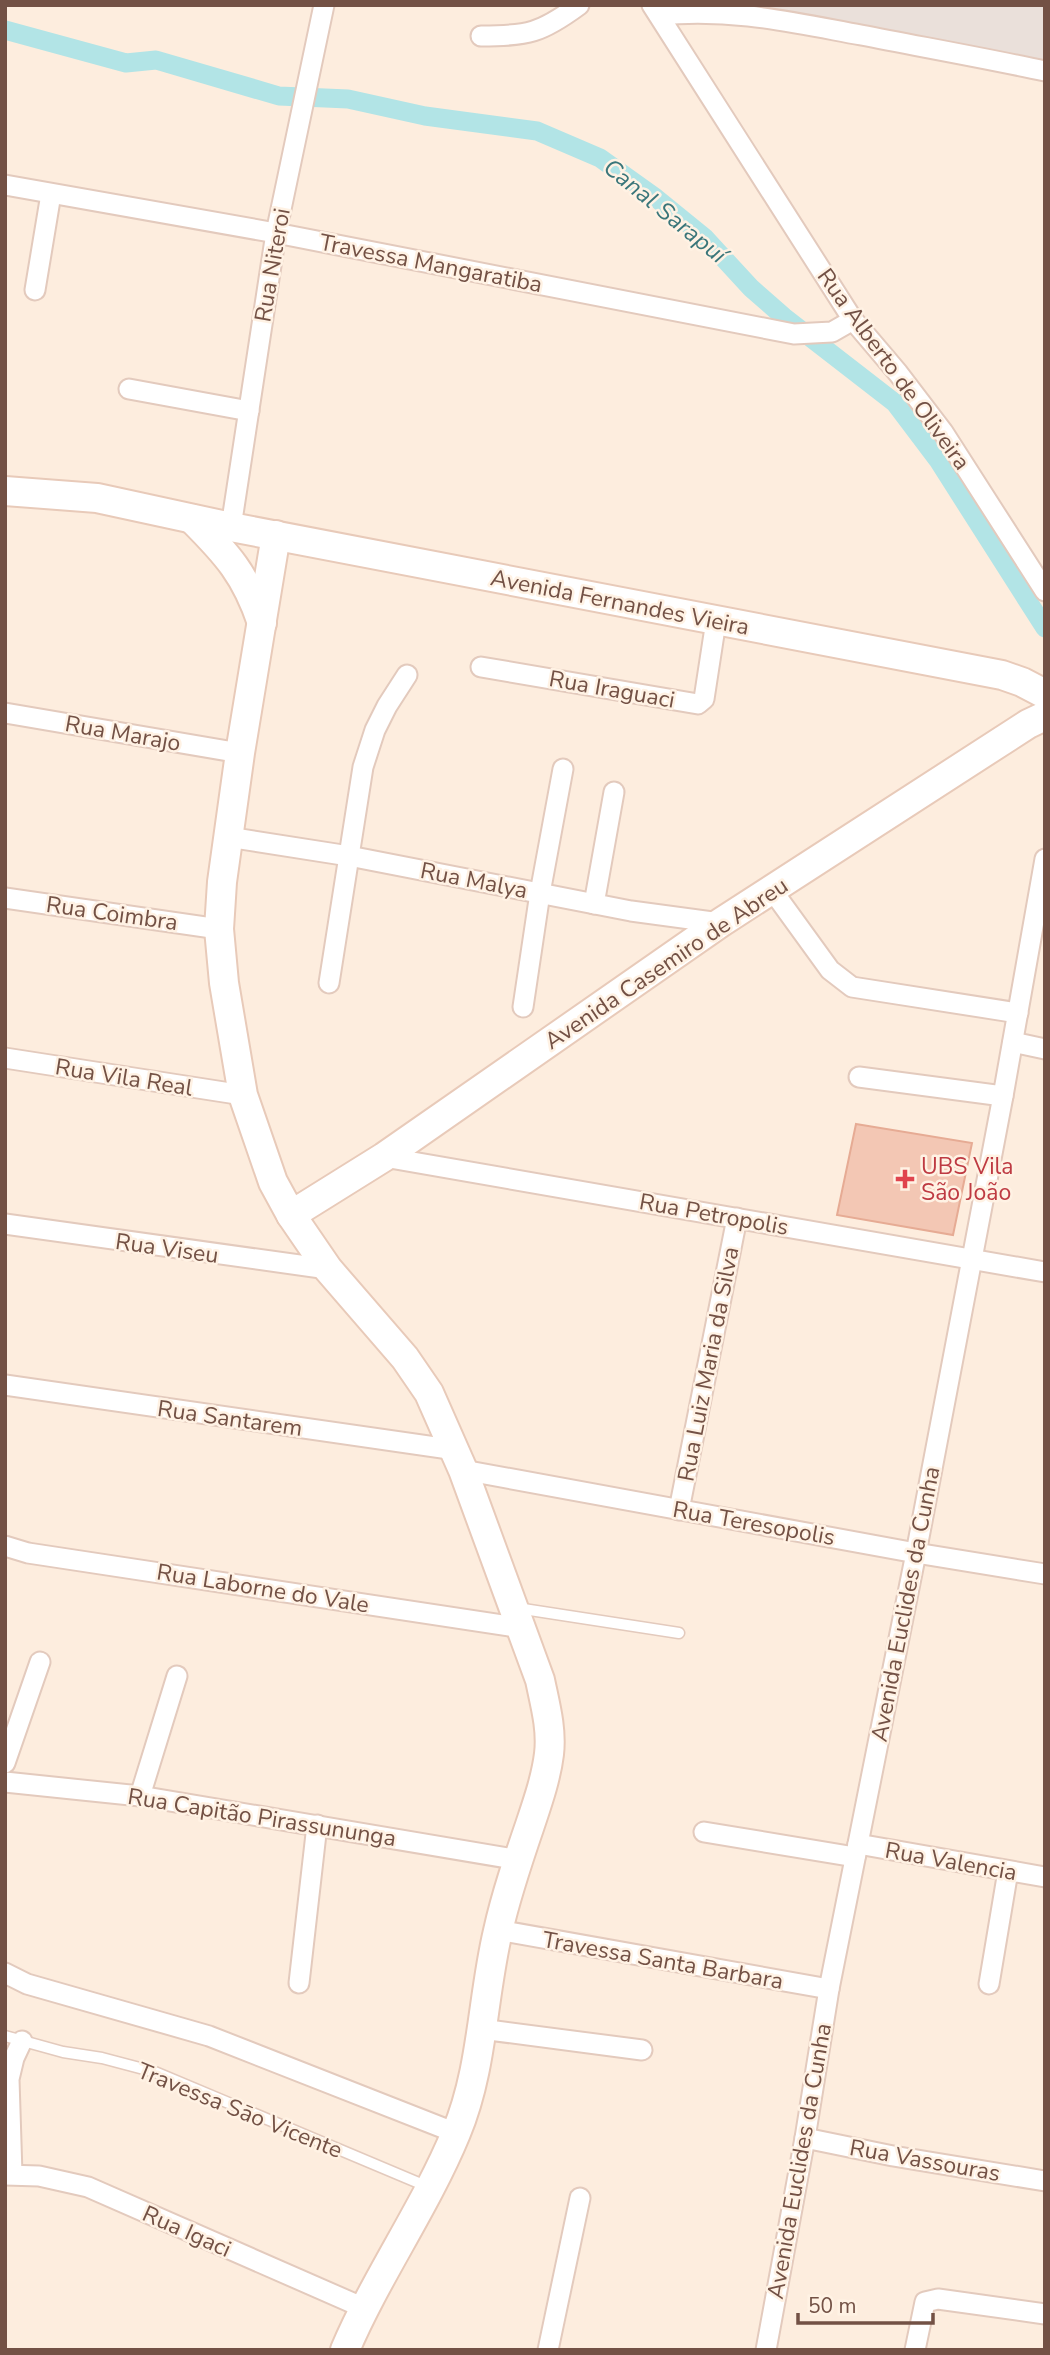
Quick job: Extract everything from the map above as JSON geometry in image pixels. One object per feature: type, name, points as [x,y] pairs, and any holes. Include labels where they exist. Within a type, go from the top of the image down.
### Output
[{"type":"main road","name":"Avenida Fernandes Vieira","points":[[5,491],[97,498],[231,527],[1002,676],[1045,694]]},
{"type":"main road","points":[[192,519],[230,558],[241,574],[253,596],[262,623]]},
{"type":"main road","points":[[276,535],[240,752],[219,929],[224,983],[243,1095],[273,1182],[291,1215],[328,1269],[405,1358],[429,1393],[459,1460],[517,1618],[548,1715],[550,1750],[546,1776],[498,1930],[474,2072],[456,2133],[430,2188],[364,2308],[347,2349]]},
{"type":"main road","name":"Avenida Casemiro de Abreu","points":[[291,1215],[384,1157],[720,923],[1028,724],[1045,716]]},
{"type":"street","name":"Rua Niteroi","points":[[231,527],[276,233],[324,5]]},
{"type":"street","points":[[481,36],[527,34],[542,29],[579,5]]},
{"type":"street","points":[[656,10],[726,12],[772,18],[1045,71]]},
{"type":"street","name":"Rua Alberto de Oliveira","points":[[656,10],[853,320],[943,432],[1045,591]]},
{"type":"street","name":"Travessa Mangaratiba","points":[[5,185],[276,233],[794,334],[822,333],[841,328],[853,320]]},
{"type":"street","points":[[35,290],[51,194]]},
{"type":"street","points":[[129,388],[249,411]]},
{"type":"street","name":"Rua Iraguaci","points":[[481,667],[698,704],[704,699],[716,621]]},
{"type":"street","points":[[329,983],[363,767],[375,730],[407,675]]},
{"type":"street","name":"Rua Marajo","points":[[5,713],[240,752]]},
{"type":"street","points":[[523,1007],[540,893],[563,769]]},
{"type":"street","points":[[594,904],[614,792]]},
{"type":"street","name":"Rua Malya","points":[[228,837],[349,856],[631,911],[720,923]]},
{"type":"street","name":"Avenida Euclides da Cunha","points":[[766,2350],[829,1989],[916,1553],[1045,859]]},
{"type":"street","points":[[772,890],[830,970],[852,987],[1018,1013]]},
{"type":"street","name":"Rua Coimbra","points":[[5,898],[219,929]]},
{"type":"street","points":[[1013,1042],[1045,1049]]},
{"type":"street","name":"Rua Vila Real","points":[[5,1058],[243,1095]]},
{"type":"street","points":[[859,1077],[1003,1096]]},
{"type":"street","name":"Rua Petropolis","points":[[384,1157],[1045,1272]]},
{"type":"street","name":"Rua Luiz Maria da Silva","points":[[679,1510],[737,1218]]},
{"type":"street","name":"Rua Viseu","points":[[5,1224],[328,1269]]},
{"type":"street","name":"Rua Santarem","points":[[5,1385],[459,1460]]},
{"type":"street","name":"Rua Teresopolis","points":[[459,1460],[679,1510],[1045,1574]]},
{"type":"street","name":"Rua Laborne do Vale","points":[[5,1546],[28,1553],[517,1618]]},
{"type":"street","points":[[5,1763],[40,1662]]},
{"type":"street","points":[[140,1796],[177,1676]]},
{"type":"street","name":"Rua Capitão Pirassununga","points":[[5,1782],[140,1796],[519,1860]]},
{"type":"street","points":[[299,1983],[317,1825]]},
{"type":"street","name":"Rua Valencia","points":[[704,1832],[857,1850],[1045,1877]]},
{"type":"street","points":[[989,1984],[1008,1871]]},
{"type":"street","name":"Travessa Santa Barbara","points":[[498,1930],[829,1989]]},
{"type":"street","points":[[5,1973],[27,1984],[209,2036],[456,2133]]},
{"type":"street","points":[[481,2029],[642,2050]]},
{"type":"street","points":[[9,2174],[9,2079],[14,2058],[13,2038]]},
{"type":"street","name":"Rua Vassouras","points":[[805,2138],[893,2156],[1045,2181]]},
{"type":"street","name":"Rua Igaci","points":[[9,2174],[39,2176],[88,2187],[364,2308]]},
{"type":"street","points":[[548,2350],[580,2198]]},
{"type":"street","points":[[915,2350],[922,2311],[925,2302],[930,2300],[1045,2314]]},
{"type":"lane","points":[[517,1618],[679,1633]]},
{"type":"lane","name":"Travessa Sāo Vicente","points":[[13,2038],[156,2072],[430,2188]]},
{"type":"shaded area","points":[[754,5],[1045,5],[1045,63],[1009,56]]},
{"type":"building","name":"UBS Vila São João","points":[[856,1124],[972,1143],[953,1235],[837,1215]]},
{"type":"waterway","name":"Canal Sarapuí","points":[[5,30],[126,63],[156,60],[279,96],[348,99],[425,116],[537,131],[600,158],[704,237],[751,288],[784,317],[895,403],[938,460],[1045,628]]},
{"type":"place","name":"UBS Vila São João","points":[[905,1179]]}]
